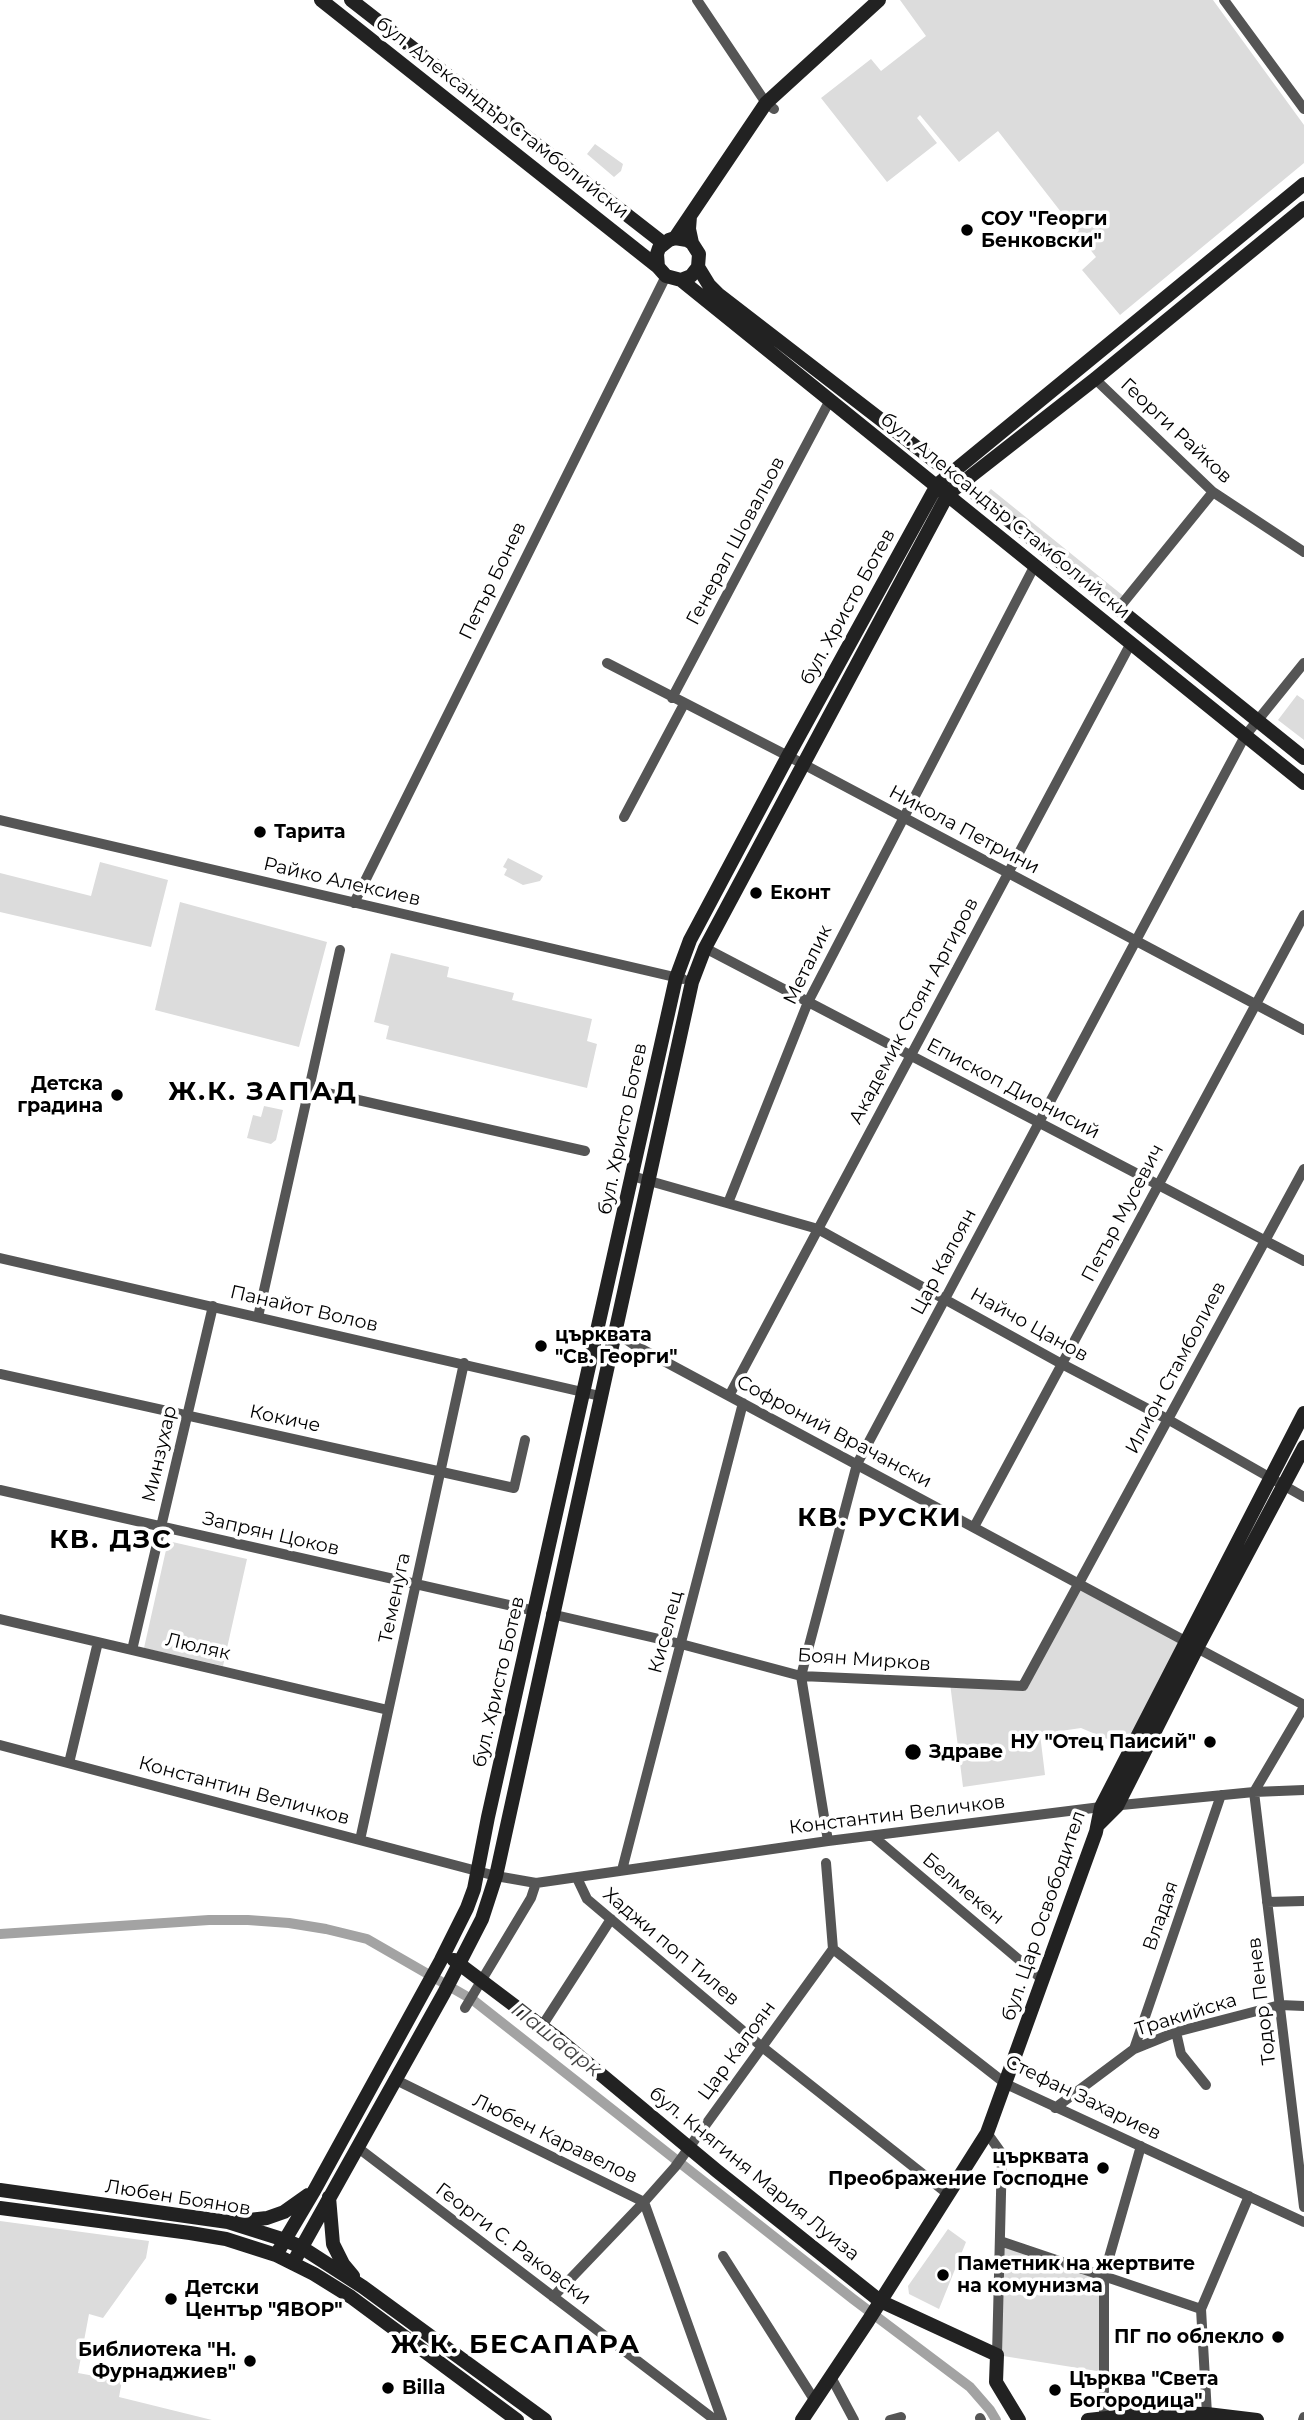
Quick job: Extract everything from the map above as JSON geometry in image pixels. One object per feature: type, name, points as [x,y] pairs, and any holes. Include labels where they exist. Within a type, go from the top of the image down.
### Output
[{"type":"main road","name":"бул. Александър Стамболийски","points":[[321,0],[662,272]]},
{"type":"main road","name":"бул. Александър Стамболийски","points":[[351,0],[669,241]]},
{"type":"main road","points":[[690,216],[689,229],[692,243],[699,254],[698,267],[691,275],[681,280],[662,272],[657,254],[690,216],[770,106],[879,0]]},
{"type":"main road","name":"бул. Христо Ботев","points":[[276,2255],[443,1957],[467,1908],[479,1871],[488,1817],[676,978],[691,940],[788,755],[943,490],[1304,184]]},
{"type":"main road","name":"бул. Христо Ботев","points":[[956,478],[1095,379],[1304,208]]},
{"type":"main road","points":[[669,241],[687,240],[692,243]]},
{"type":"main road","name":"бул. Александър Стамболийски","points":[[698,267],[718,294],[956,478],[1304,758]]},
{"type":"main road","name":"бул. Александър Стамболийски","points":[[681,280],[1304,783]]},
{"type":"main road","name":"бул. Христо Ботев","points":[[293,2263],[458,1967],[482,1919],[496,1876],[551,1614],[692,982],[705,948],[805,765],[943,490]]},
{"type":"main road","name":"бул. Цар Освободител","points":[[1099,1824],[1117,1806],[1130,1780],[1276,1482],[1304,1413]]},
{"type":"main road","name":"бул. Цар Освободител","points":[[1276,1482],[1304,1447]]},
{"type":"main road","name":"бул. Цар Освободител","points":[[802,2420],[987,2133],[1099,1824],[1101,1807],[1196,1647]]},
{"type":"main road","name":"бул. Княгиня Мария Луиза","points":[[443,1957],[542,2026],[880,2301],[997,2355]]},
{"type":"main road","name":"Любен Боянов","points":[[0,2190],[228,2222],[302,2247],[363,2287],[545,2420]]},
{"type":"main road","points":[[228,2222],[267,2218],[284,2212],[314,2191]]},
{"type":"main road","points":[[329,2196],[333,2244],[343,2264],[363,2287]]},
{"type":"main road","name":"Любен Боянов","points":[[0,2208],[226,2239],[276,2255],[351,2297],[517,2420]]},
{"type":"main road","points":[[997,2355],[996,2382],[1020,2420]]},
{"type":"main road","points":[[1088,2420],[1153,2413],[1208,2414],[1257,2420]]},
{"type":"street","points":[[697,0],[770,106]]},
{"type":"street","points":[[1224,0],[1304,109]]},
{"type":"street","name":"Петър Бонев","points":[[354,903],[662,272]]},
{"type":"street","name":"Георги Райков","points":[[1095,379],[1213,492],[1304,552]]},
{"type":"street","name":"Генерал Шовальов","points":[[672,698],[830,400]]},
{"type":"street","points":[[1118,609],[1213,492]]},
{"type":"street","name":"Металик","points":[[727,1203],[808,1002],[1035,565]]},
{"type":"street","name":"Академик Стоян Аргиров","points":[[729,1396],[1131,643]]},
{"type":"street","name":"Никола Петрини","points":[[607,663],[788,755],[1304,1030]]},
{"type":"street","points":[[1256,721],[1304,663]]},
{"type":"street","points":[[624,817],[684,704]]},
{"type":"street","name":"Цар Калоян","points":[[828,1841],[801,1676],[857,1464],[1245,736],[1256,721]]},
{"type":"street","name":"Райко Алексиев","points":[[0,820],[692,982]]},
{"type":"street","name":"Петър Мусевич","points":[[974,1527],[1304,915]]},
{"type":"street","name":"Епископ Дионисий","points":[[705,948],[1304,1261]]},
{"type":"street","points":[[258,1317],[340,950]]},
{"type":"street","points":[[309,1089],[585,1151]]},
{"type":"street","name":"Илион Стамболиев","points":[[1080,1584],[1304,1169]]},
{"type":"street","name":"Найчо Цанов","points":[[632,1176],[818,1229],[1169,1420],[1304,1497]]},
{"type":"street","name":"Панайот Волов","points":[[0,1258],[600,1396]]},
{"type":"street","name":"Минзухар","points":[[132,1650],[213,1306]]},
{"type":"street","name":"Софроний Врачански","points":[[614,1331],[636,1346],[1304,1706]]},
{"type":"street","name":"Теменуга","points":[[360,1840],[464,1363]]},
{"type":"street","name":"Кокиче","points":[[0,1374],[514,1488],[524,1440]]},
{"type":"street","name":"Киселец","points":[[622,1870],[743,1403]]},
{"type":"street","name":"Запрян Цоков","points":[[0,1490],[535,1611]]},
{"type":"street","name":"Боян Мирков","points":[[551,1614],[681,1644],[801,1676],[1023,1686],[1080,1584]]},
{"type":"street","name":"Люляк","points":[[0,1619],[388,1710]]},
{"type":"street","points":[[69,1763],[98,1642]]},
{"type":"street","points":[[1254,1792],[1304,1706]]},
{"type":"street","name":"Константин Величков","points":[[0,1745],[496,1876],[536,1883],[828,1841],[1101,1807],[1254,1792],[1304,1790]]},
{"type":"street","points":[[1130,1780],[1132,1790],[1144,1803]]},
{"type":"street","name":"Тодор Пенев","points":[[1254,1792],[1300,2141],[1304,2207]]},
{"type":"street","name":"Владая","points":[[1134,2049],[1221,1795]]},
{"type":"street","name":"Белмекен","points":[[874,1837],[1043,1980]]},
{"type":"street","points":[[826,1863],[833,1949]]},
{"type":"street","name":"Хаджи поп Тилев","points":[[576,1878],[587,1899],[761,2046],[948,2194]]},
{"type":"street","points":[[466,2007],[531,1898],[536,1883]]},
{"type":"street","points":[[1267,1902],[1304,1901]]},
{"type":"street","points":[[542,2026],[611,1919]]},
{"type":"street","name":"Цар Калоян","points":[[553,2297],[677,2164],[833,1949]]},
{"type":"street","name":"Стефан Захариев","points":[[833,1949],[1006,2084],[1304,2222]]},
{"type":"street","name":"Тракийска","points":[[1055,2108],[1134,2049],[1176,2032],[1280,2005],[1304,2006]]},
{"type":"street","points":[[1176,2032],[1181,2054],[1206,2085]]},
{"type":"street","name":"Любен Каравелов","points":[[394,2079],[644,2202],[722,2420]]},
{"type":"street","points":[[987,2133],[1002,2154],[997,2355]]},
{"type":"street","points":[[1104,2419],[1104,2275],[1141,2146]]},
{"type":"street","name":"Георги С. Раковски","points":[[356,2147],[715,2420]]},
{"type":"street","points":[[1208,2414],[1201,2309],[1249,2196]]},
{"type":"street","points":[[1000,2241],[1201,2309]]},
{"type":"street","points":[[723,2256],[815,2401]]},
{"type":"street","points":[[831,2377],[854,2420]]},
{"type":"shaded area","points":[[900,0],[1213,0],[1304,125],[1304,163],[1120,315],[1082,270],[1096,257],[998,131],[959,162],[920,115],[917,118],[937,143],[887,182],[821,98],[871,59],[881,71],[926,36]]},
{"type":"shaded area","points":[[595,144],[623,164],[621,171],[614,177],[587,154]]},
{"type":"shaded area","points":[[991,489],[1126,598],[1118,609],[982,499]]},
{"type":"shaded area","points":[[1297,695],[1304,700],[1304,740],[1278,720]]},
{"type":"shaded area","points":[[508,858],[543,876],[540,881],[523,885],[504,875],[507,869],[503,867]]},
{"type":"shaded area","points":[[100,862],[168,880],[151,947],[0,912],[0,873],[91,896]]},
{"type":"shaded area","points":[[180,902],[327,942],[299,1047],[155,1010]]},
{"type":"shaded area","points":[[391,953],[449,967],[447,977],[514,993],[512,1000],[592,1019],[587,1041],[597,1044],[587,1088],[386,1039],[389,1026],[374,1022]]},
{"type":"shaded area","points":[[264,1106],[283,1110],[276,1140],[271,1144],[247,1138],[253,1115],[261,1117]]},
{"type":"shaded area","points":[[168,1541],[247,1559],[223,1666],[144,1648]]},
{"type":"shaded area","points":[[1080,1584],[1185,1641],[1131,1749],[1081,1728],[1040,1734],[1045,1775],[963,1787],[950,1683],[1023,1686]]},
{"type":"shaded area","points":[[0,2221],[149,2241],[146,2258],[103,2318],[89,2314],[78,2373],[122,2381],[119,2397],[212,2420],[0,2420]]},
{"type":"shaded area","points":[[948,2229],[966,2242],[939,2309],[909,2294],[908,2286]]},
{"type":"shaded area","points":[[1000,2241],[1104,2275],[1103,2372],[997,2355]]},
{"type":"waterway","name":"Пашаарк","points":[[0,1934],[209,1920],[248,1920],[289,1923],[367,1939],[473,2000],[853,2299],[970,2387],[996,2420]]},
{"type":"place","name":"СОУ \"Георги Бенковски\"","points":[[967,230]]},
{"type":"place","name":"Тарита","points":[[260,832]]},
{"type":"place","name":"Еконт","points":[[756,893]]},
{"type":"place","name":"Детска градина","points":[[117,1095]]},
{"type":"place","name":"църквата \"Св. Георги\"","points":[[541,1346]]},
{"type":"place","name":"НУ \"Отец Паисий\"","points":[[1210,1742]]},
{"type":"place","name":"Здраве","points":[[913,1752]]},
{"type":"place","name":"църквата Преображение Господне","points":[[1103,2168]]},
{"type":"place","name":"Паметник на жертвите на комунизма","points":[[943,2275]]},
{"type":"place","name":"Детски Център \"ЯВОР\"","points":[[171,2299]]},
{"type":"place","name":"ПГ по облекло","points":[[1278,2337]]},
{"type":"place","name":"Библиотека \"Н. Фурнаджиев\"","points":[[250,2361]]},
{"type":"place","name":"Billa","points":[[388,2388]]},
{"type":"place","name":"Църква \"Света Богородица\"","points":[[1055,2390]]},
{"type":"district","name":"Ж.К. ЗАПАД","points":[[263,1092]]},
{"type":"district","name":"КВ. РУСКИ","points":[[880,1518]]},
{"type":"district","name":"КВ. ДЗС","points":[[111,1540]]},
{"type":"district","name":"Ж.К. БЕСАПАРА","points":[[516,2345]]}]
